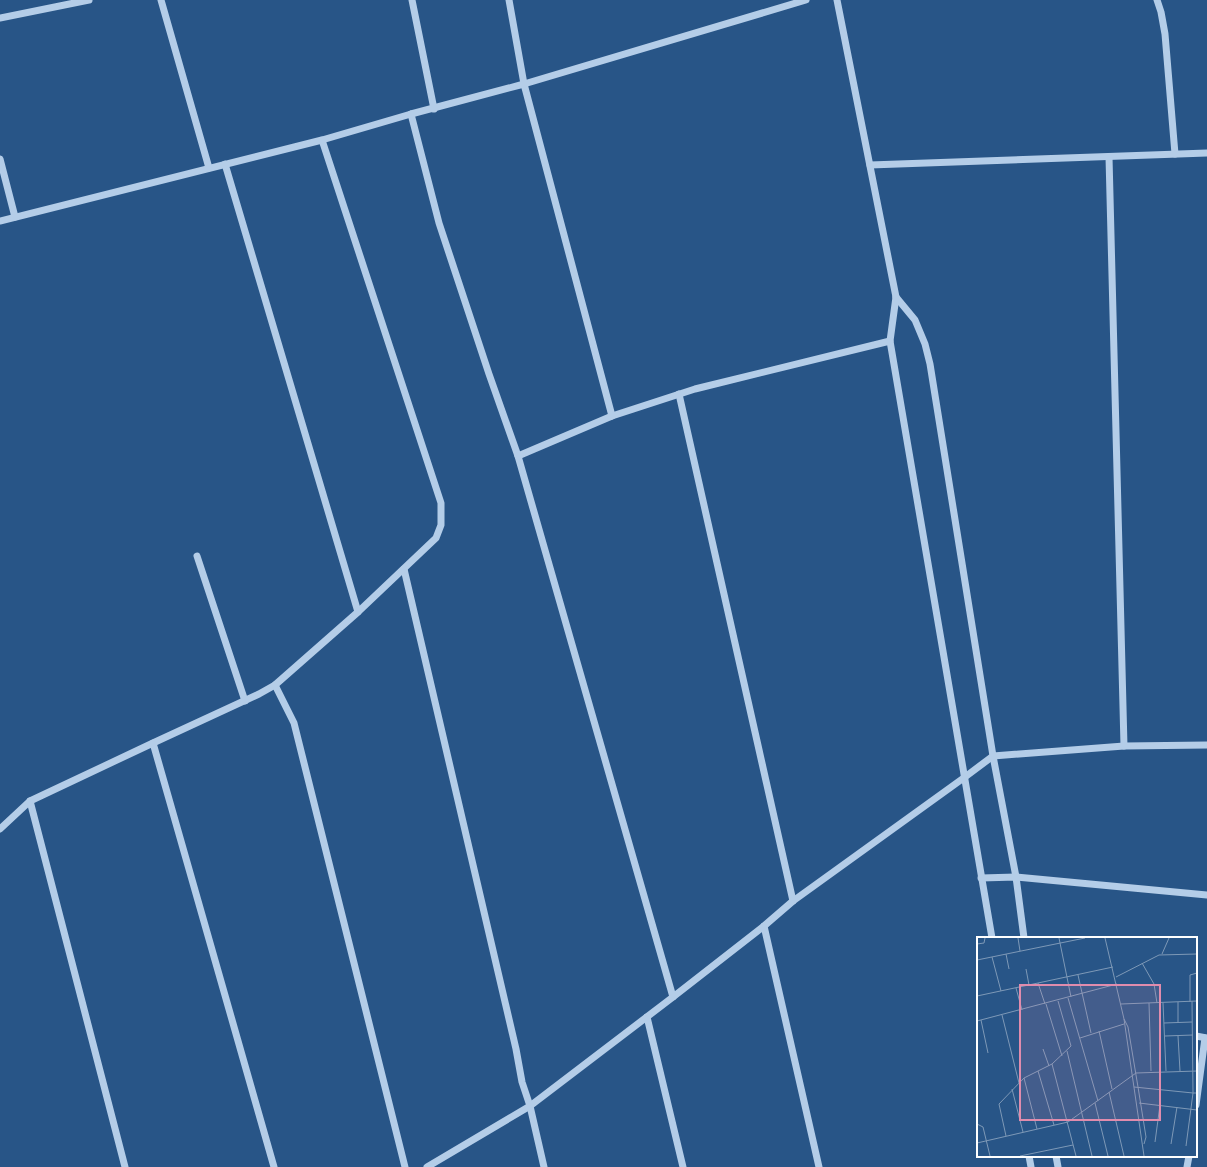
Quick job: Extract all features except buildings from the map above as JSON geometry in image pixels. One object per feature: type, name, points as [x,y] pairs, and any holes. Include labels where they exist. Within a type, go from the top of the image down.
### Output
[{"type":"street","points":[[0,18],[78,1],[89,0]]},
{"type":"street","points":[[161,0],[209,168]]},
{"type":"street","points":[[412,0],[434,109]]},
{"type":"street","points":[[509,0],[524,84],[612,416]]},
{"type":"street","points":[[0,221],[322,140],[411,114],[524,84],[806,0]]},
{"type":"street","points":[[837,0],[896,297],[890,341],[992,937]]},
{"type":"street","points":[[1157,0],[1165,34],[1175,154]]},
{"type":"street","points":[[411,114],[439,223],[518,456],[673,997]]},
{"type":"street","points":[[0,829],[30,801],[153,742],[245,701],[275,685],[358,612],[436,538],[440,525],[441,503],[322,140]]},
{"type":"street","points":[[870,165],[1207,153]]},
{"type":"street","points":[[1109,157],[1124,746]]},
{"type":"street","points":[[0,159],[14,217]]},
{"type":"street","points":[[225,164],[358,612]]},
{"type":"street","points":[[896,297],[915,320],[925,344],[930,364],[992,756],[1016,877],[1024,937]]},
{"type":"street","points":[[518,456],[612,416],[694,389],[890,341]]},
{"type":"street","points":[[679,394],[793,901]]},
{"type":"street","points":[[198,556],[245,701]]},
{"type":"street","points":[[404,569],[516,1049],[522,1082],[530,1106],[544,1167]]},
{"type":"street","points":[[275,685],[294,723],[405,1167]]},
{"type":"street","points":[[153,742],[274,1167]]},
{"type":"street","points":[[427,1167],[530,1106],[673,997],[764,926],[793,901],[992,756],[1124,746],[1207,745]]},
{"type":"street","points":[[30,801],[125,1167]]},
{"type":"street","points":[[981,878],[1016,877],[1207,895]]},
{"type":"street","points":[[764,926],[819,1167]]},
{"type":"street","points":[[647,1017],[683,1167]]},
{"type":"street","points":[[1197,1098],[1206,1038]]},
{"type":"street","points":[[1029,1157],[1031,1167]]},
{"type":"street","points":[[1056,1157],[1058,1167]]},
{"type":"street","points":[[1187,1167],[1189,1157]]}]
